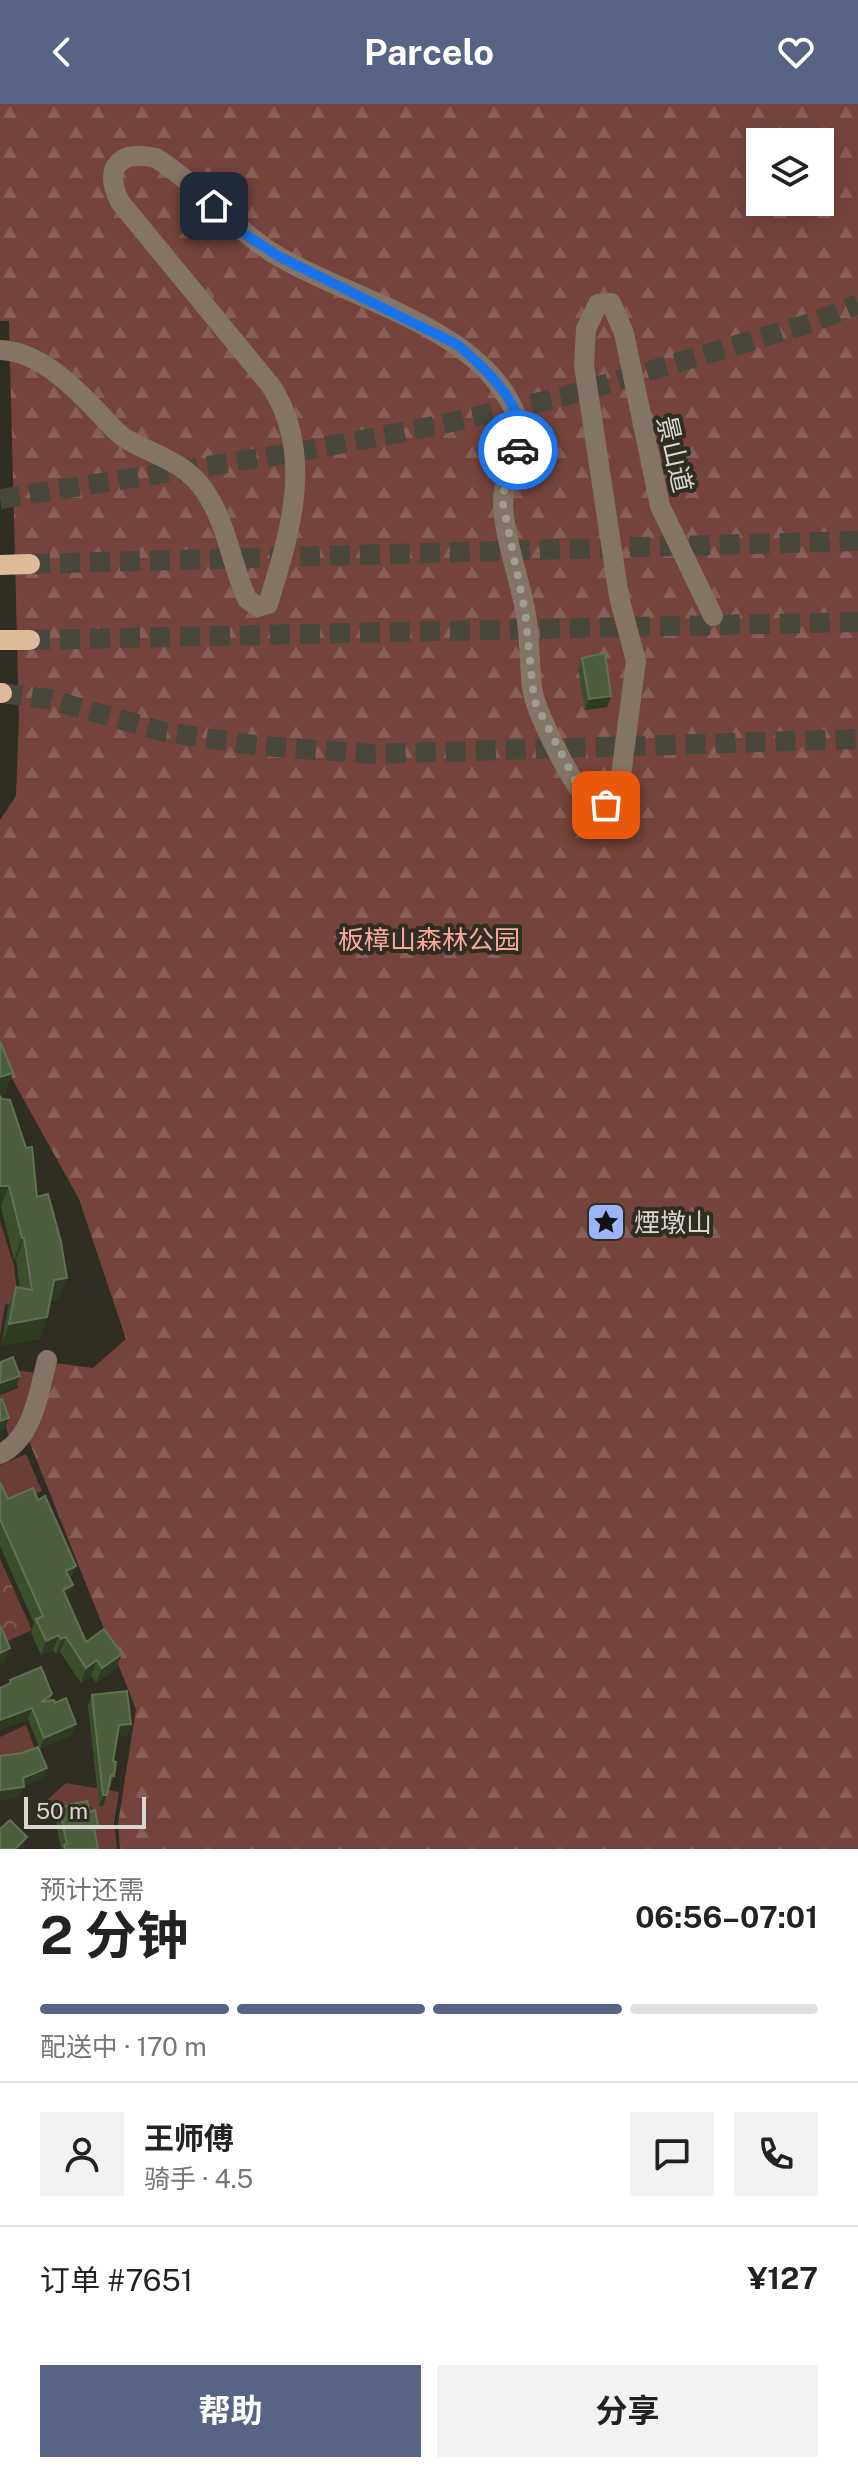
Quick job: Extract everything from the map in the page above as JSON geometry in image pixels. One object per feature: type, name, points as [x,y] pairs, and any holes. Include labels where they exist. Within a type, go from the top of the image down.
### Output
[{"type":"main road","points":[[0,565],[30,564]]},
{"type":"main road","points":[[0,640],[30,640]]},
{"type":"lane","name":"景山道","points":[[0,350],[13,351],[58,375],[118,433],[166,457],[196,479],[219,517],[247,599],[258,607],[268,604],[289,535],[293,509],[295,458],[286,412],[271,386],[120,202],[114,190],[115,168],[122,159],[131,156],[156,158],[249,237],[278,256],[458,345],[501,387],[521,430],[517,453],[505,479],[503,504],[527,624],[534,700],[581,792],[594,803],[606,805],[620,783],[636,668],[613,563],[584,365],[586,329],[591,313],[603,301],[611,303],[624,333],[660,506],[713,616]]},
{"type":"lane","points":[[0,1454],[12,1449],[21,1438],[37,1401],[47,1360]]},
{"type":"green space","name":"板樟山森林公园","points":[[0,104],[858,104],[858,1849],[120,1849],[118,1824],[136,1709],[25,1431],[47,1362],[93,1368],[126,1339],[79,1199],[0,1057],[0,820],[16,796],[19,718],[9,321],[0,321]]},
{"type":"green space","points":[[0,1221],[14,1266],[19,1306],[5,1304],[0,1336]]},
{"type":"green space","points":[[11,1370],[41,1373],[12,1444],[0,1411],[0,1395],[18,1388]]},
{"type":"green space","points":[[26,1454],[42,1491],[5,1507],[0,1497],[0,1465]]},
{"type":"green space","points":[[0,1559],[32,1630],[1,1644],[0,1640]]},
{"type":"green space","points":[[26,1725],[36,1752],[0,1763],[0,1737]]},
{"type":"green space","points":[[66,1783],[119,1792],[114,1823],[117,1849],[99,1849],[91,1806],[37,1818],[35,1811]]},
{"type":"building","points":[[605,653],[611,696],[589,699],[582,658]]},
{"type":"building","points":[[0,1041],[13,1073],[0,1077]]},
{"type":"building","points":[[0,1096],[10,1100],[26,1148],[32,1147],[37,1197],[48,1194],[67,1278],[54,1280],[47,1317],[9,1324],[16,1287],[32,1290],[24,1238],[9,1186],[0,1186]]},
{"type":"building","points":[[13,1357],[20,1376],[0,1383],[1,1362]]},
{"type":"building","points":[[0,1400],[9,1418],[0,1421]]},
{"type":"building","points":[[0,1482],[8,1499],[33,1488],[38,1500],[45,1496],[76,1566],[66,1571],[73,1585],[63,1590],[86,1642],[104,1629],[122,1654],[102,1668],[97,1660],[86,1668],[66,1637],[61,1639],[59,1635],[46,1641],[36,1619],[43,1616],[0,1519]]},
{"type":"building","points":[[0,1625],[10,1648],[0,1653]]},
{"type":"building","points":[[41,1667],[52,1694],[41,1702],[54,1700],[55,1703],[66,1698],[76,1724],[44,1738],[32,1708],[0,1720],[0,1688],[11,1683],[10,1680]]},
{"type":"building","points":[[127,1691],[131,1724],[119,1725],[113,1761],[116,1762],[114,1776],[111,1775],[107,1795],[103,1795],[92,1695]]},
{"type":"building","points":[[38,1747],[47,1768],[23,1778],[24,1787],[0,1790],[0,1756]]},
{"type":"building","points":[[87,1801],[90,1812],[95,1810],[98,1849],[65,1849],[64,1845],[67,1844],[59,1807]]},
{"type":"building","points":[[10,1820],[27,1837],[15,1849],[0,1849],[0,1829]]},
{"type":"tunnel","points":[[0,499],[303,451],[562,397],[814,322],[858,304]]},
{"type":"tunnel","points":[[30,564],[858,541]]},
{"type":"tunnel","points":[[30,640],[858,622]]},
{"type":"tunnel","points":[[2,693],[48,699],[165,732],[261,746],[373,754],[858,739]]},
{"type":"way so far","points":[[518,450],[505,479],[503,504],[525,611],[534,700],[581,792],[594,803],[606,805]]},
{"type":"place","name":"煙墩山","points":[[606,1222]]},
{"type":"route","points":[[214,206],[249,237],[278,256],[458,345],[501,387],[510,402],[521,430],[518,450]]}]
